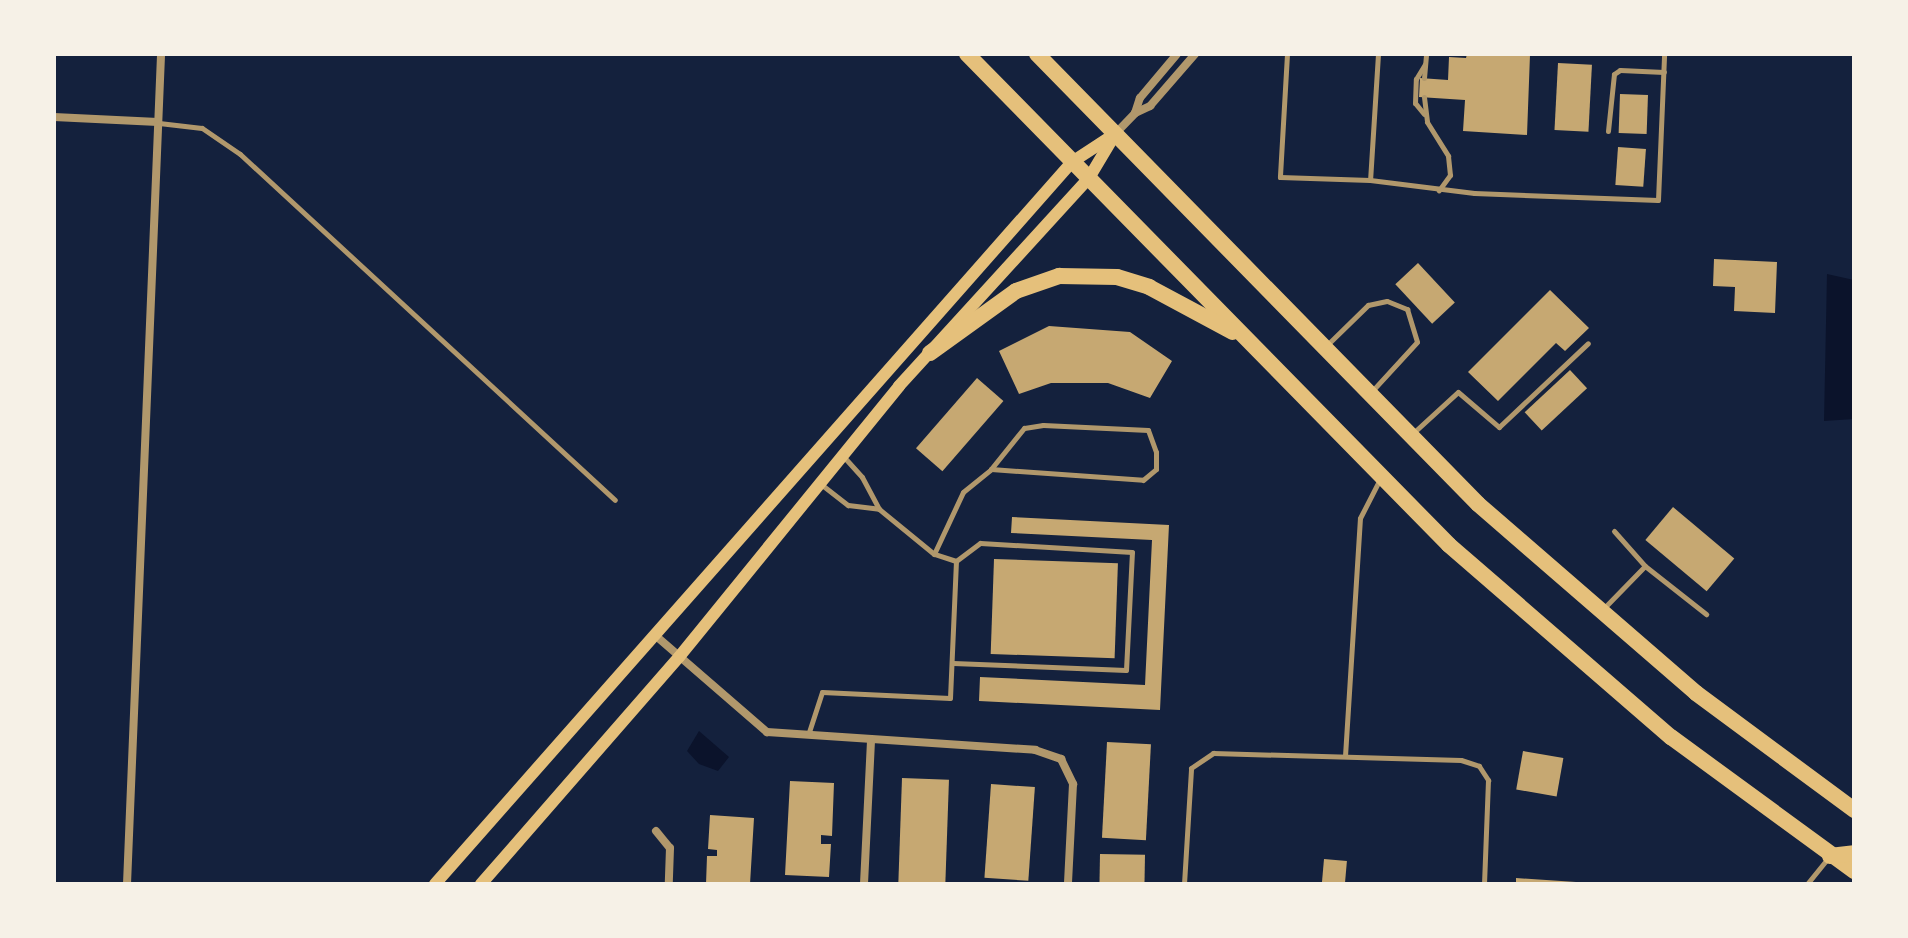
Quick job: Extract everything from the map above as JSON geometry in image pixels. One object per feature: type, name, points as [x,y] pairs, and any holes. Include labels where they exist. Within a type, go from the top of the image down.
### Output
[{"type":"highway","points":[[967,54],[1381,477],[1597,677],[1830,856],[1854,871]]},
{"type":"highway","points":[[1037,54],[1410,436],[1599,613],[1708,702],[1854,810]]},
{"type":"highway","points":[[930,353],[1016,291],[1059,276],[1117,277],[1149,287],[1250,341]]},
{"type":"highway","points":[[1830,856],[1854,853]]},
{"type":"main road","points":[[435,884],[1072,162],[1115,134]]},
{"type":"main road","points":[[481,884],[679,657],[841,455],[1089,178],[1115,134]]},
{"type":"street","points":[[127,884],[161,54]]},
{"type":"street","points":[[1135,113],[1140,98],[1177,54]]},
{"type":"street","points":[[1115,134],[1135,113],[1150,106],[1195,54]]},
{"type":"street","points":[[54,117],[158,122]]},
{"type":"street","points":[[656,636],[767,732],[1035,750],[1061,759],[1073,784],[1068,884]]},
{"type":"street","points":[[864,884],[871,740]]},
{"type":"street","points":[[656,831],[670,848],[669,884]]},
{"type":"lane","points":[[1287,54],[1280,177],[1370,180],[1438,191],[1658,200],[1664,54]]},
{"type":"lane","points":[[1370,180],[1378,54]]},
{"type":"lane","points":[[1424,78],[1426,54]]},
{"type":"lane","points":[[1425,64],[1416,79],[1415,103],[1448,156],[1450,175],[1438,191]]},
{"type":"lane","points":[[1608,131],[1614,74],[1620,70],[1664,72]]},
{"type":"lane","points":[[1424,97],[1425,115]]},
{"type":"lane","points":[[158,122],[202,128],[240,154],[615,500]]},
{"type":"lane","points":[[1324,348],[1368,305],[1387,301],[1407,309],[1417,342],[1369,394]]},
{"type":"lane","points":[[1410,436],[1458,392],[1499,427],[1588,343]]},
{"type":"lane","points":[[934,554],[963,492],[991,469],[1024,428],[1043,425],[1148,430],[1156,452],[1156,469],[1143,480],[991,469]]},
{"type":"lane","points":[[841,455],[862,477],[879,509],[934,554],[956,561]]},
{"type":"lane","points":[[1345,756],[1360,518],[1381,477]]},
{"type":"lane","points":[[818,482],[848,505],[879,509]]},
{"type":"lane","points":[[1614,531],[1645,566],[1706,614]]},
{"type":"lane","points":[[953,663],[1126,670],[1132,552],[980,543],[956,561]]},
{"type":"lane","points":[[808,735],[822,692],[950,698],[956,561]]},
{"type":"lane","points":[[1599,613],[1645,566]]},
{"type":"lane","points":[[1184,884],[1191,768],[1199,757],[1213,753],[1461,760],[1479,766],[1488,780],[1484,884]]},
{"type":"lane","points":[[1807,884],[1830,856]]},
{"type":"water","points":[[1827,274],[1854,280],[1854,419],[1824,421]]},
{"type":"water","points":[[699,731],[729,757],[718,771],[699,764],[687,751]]},
{"type":"building","points":[[1467,54],[1530,55],[1527,135],[1463,131],[1465,100],[1419,97],[1420,78],[1448,80],[1449,57],[1466,58]]},
{"type":"building","points":[[1558,63],[1592,65],[1588,132],[1554,130]]},
{"type":"building","points":[[1620,94],[1648,95],[1647,134],[1619,133]]},
{"type":"building","points":[[1618,147],[1646,149],[1643,187],[1615,185]]},
{"type":"building","points":[[1714,259],[1777,262],[1775,313],[1734,311],[1735,287],[1713,286]]},
{"type":"building","points":[[1418,263],[1455,302],[1432,324],[1395,284]]},
{"type":"building","points":[[1550,290],[1589,328],[1565,351],[1556,343],[1498,401],[1468,372]]},
{"type":"building","points":[[1049,326],[1130,332],[1172,361],[1150,398],[1108,383],[1051,383],[1019,394],[999,351]]},
{"type":"building","points":[[1570,370],[1587,388],[1542,431],[1525,412]]},
{"type":"building","points":[[977,378],[1003,401],[942,471],[916,448]]},
{"type":"building","points":[[1673,507],[1734,558],[1707,591],[1645,540]]},
{"type":"building","points":[[1012,517],[1169,525],[1160,710],[979,701],[980,677],[1145,685],[1152,540],[1011,533]]},
{"type":"building","points":[[994,559],[1118,563],[1115,658],[991,654]]},
{"type":"building","points":[[1107,742],[1151,744],[1146,840],[1102,838]]},
{"type":"building","points":[[1523,751],[1563,758],[1557,797],[1516,789]]},
{"type":"building","points":[[902,778],[949,780],[945,884],[898,884]]},
{"type":"building","points":[[790,781],[834,783],[832,836],[821,835],[821,844],[831,844],[829,877],[785,875]]},
{"type":"building","points":[[991,784],[1035,787],[1028,881],[984,878]]},
{"type":"building","points":[[710,815],[754,818],[750,884],[706,884],[707,856],[717,856],[717,850],[708,849]]},
{"type":"building","points":[[1100,854],[1145,855],[1144,884],[1099,884]]},
{"type":"building","points":[[1324,859],[1347,861],[1345,884],[1322,884]]},
{"type":"building","points":[[1516,878],[1576,882],[1576,884],[1516,884]]}]
